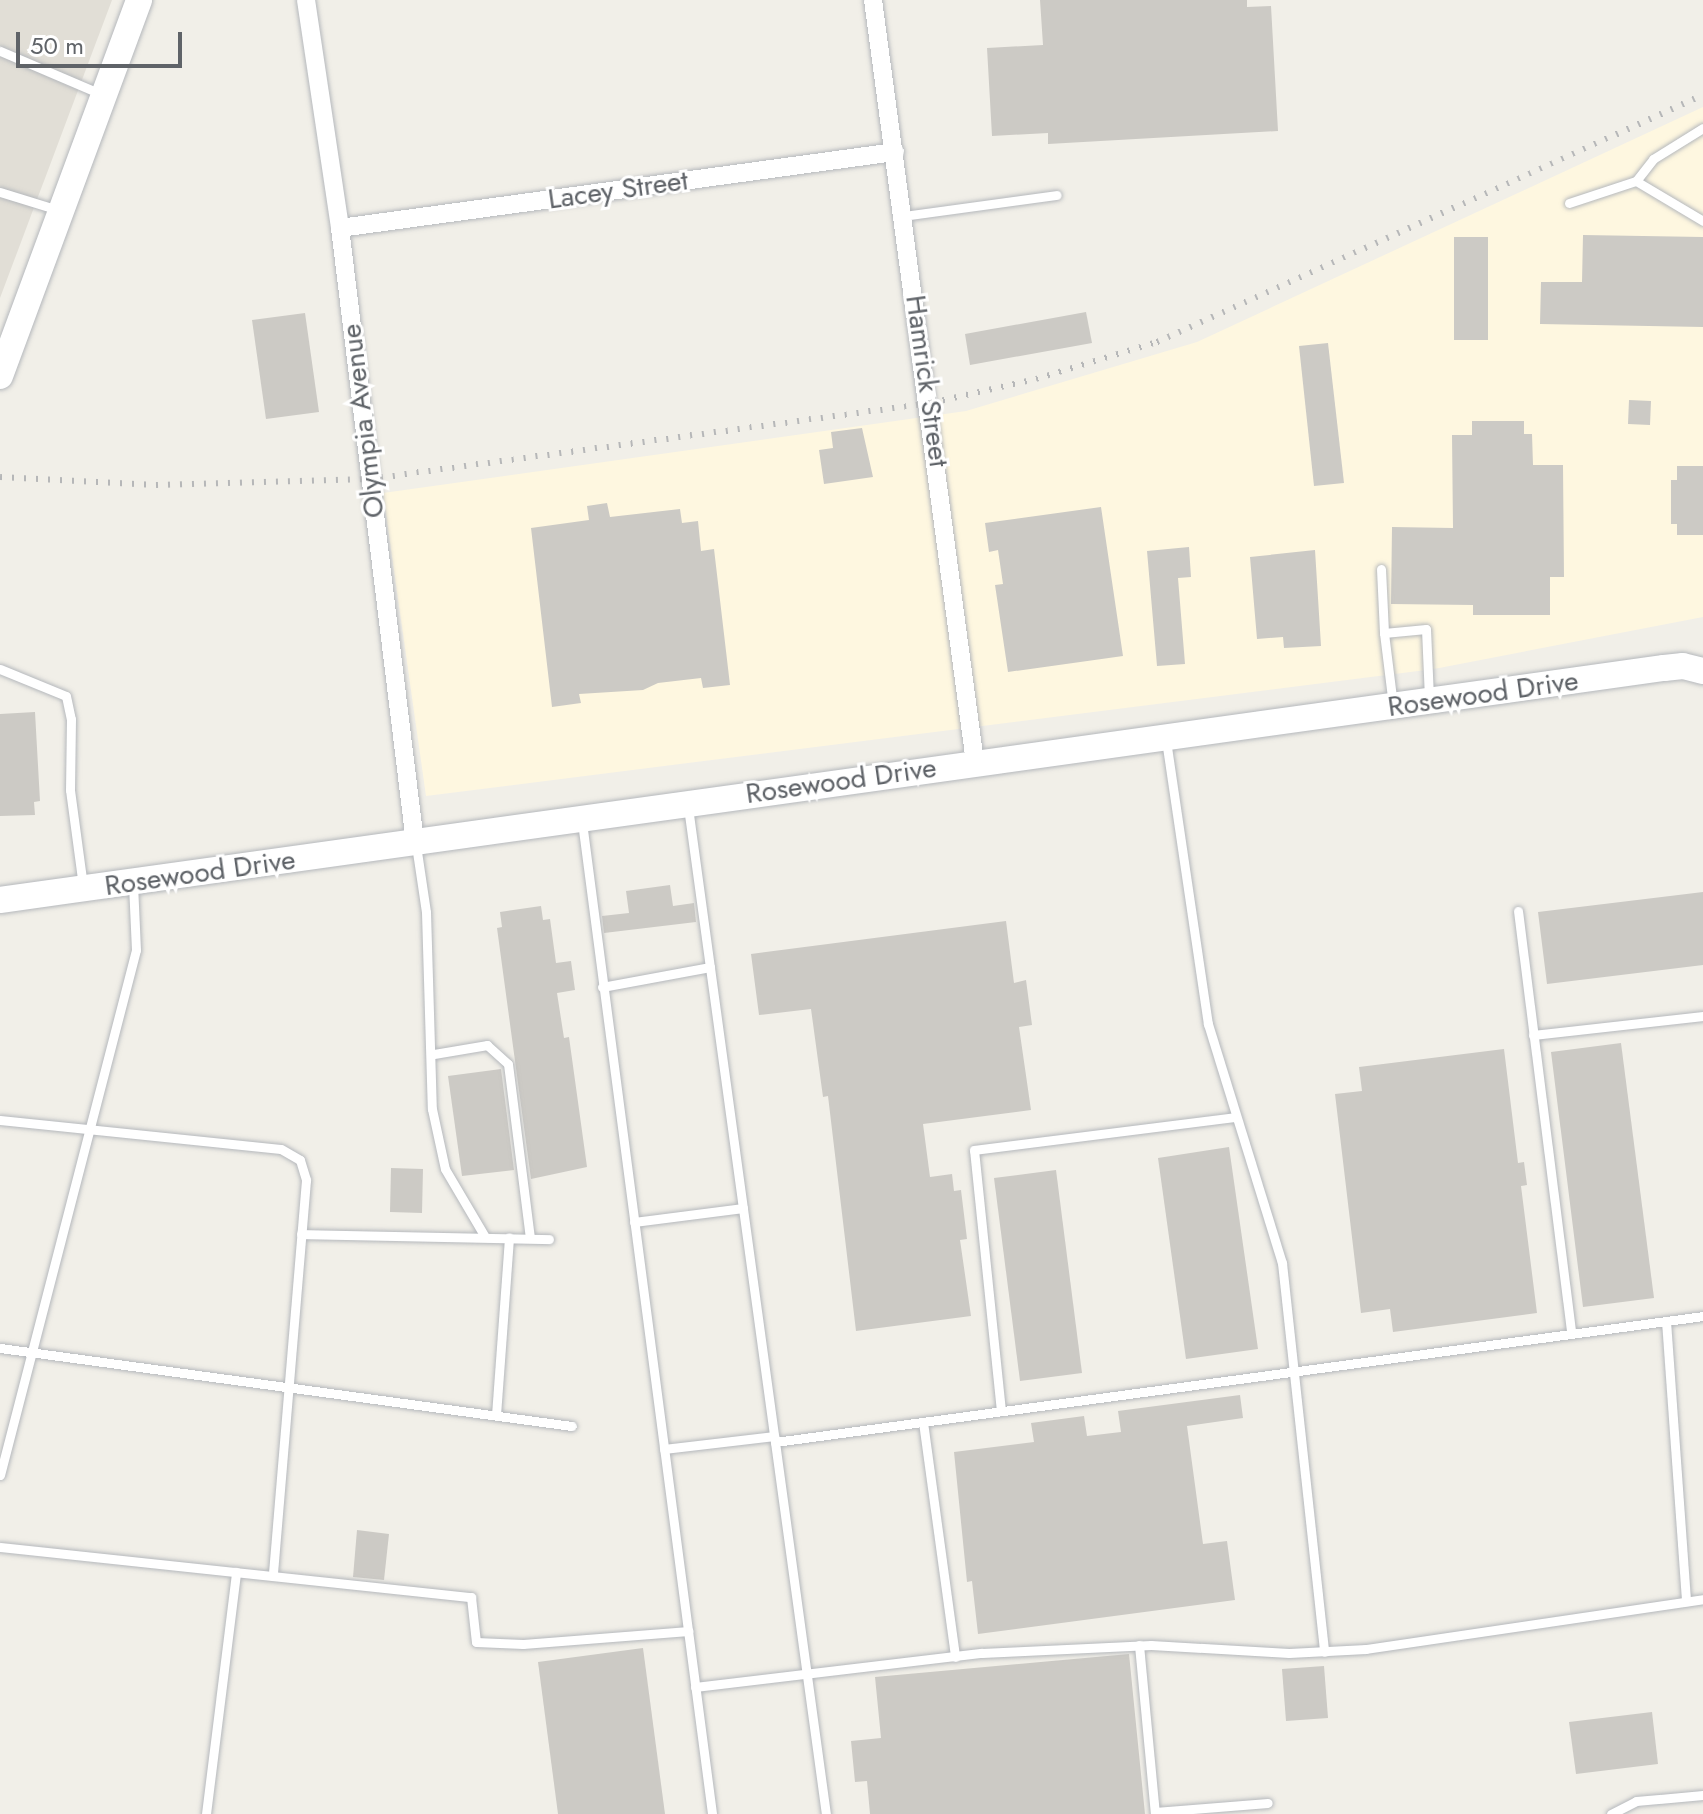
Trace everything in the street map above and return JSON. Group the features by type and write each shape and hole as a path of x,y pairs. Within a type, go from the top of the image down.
{"main road":[{"path":"0,376 139,0"},
{"name":"Rosewood Drive","path":"0,900 581,816 1696,663"}],"street":[{"name":"Olympia Avenue","path":"306,0 340,228 415,842"},
{"name":"Hamrick Street","path":"873,0 975,762"},
{"name":"Lacey Street","path":"340,228 895,152"}],"lane":[{"path":"0,51 104,95"},
{"path":"1569,203 1636,181 1653,159 1703,128"},
{"path":"1636,181 1703,221"},
{"path":"0,192 60,211"},
{"path":"903,216 1057,195"},
{"path":"1381,569 1384,633 1393,707"},
{"path":"1384,633 1426,629 1429,702"},
{"path":"0,669 66,696 71,719 70,790 84,889"},
{"path":"1166,737 1208,1024 1234,1117 1275,1231 1296,1368 1324,1652"},
{"path":"688,803 826,1814"},
{"path":"581,816 712,1814"},
{"path":"415,842 426,912 434,1054 432,1109 445,1169 485,1237"},
{"path":"0,1475 139,937 133,882"},
{"path":"1518,911 1571,1333"},
{"path":"602,987 710,967"},
{"path":"1533,1035 1703,1016"},
{"path":"434,1054 487,1045 508,1064 530,1238"},
{"path":"1001,1411 974,1150 1234,1117"},
{"path":"0,1120 289,1151 305,1172 273,1576"},
{"path":"634,1222 743,1208"},
{"path":"301,1234 549,1239"},
{"path":"496,1415 509,1237"},
{"path":"664,1449 923,1422 1296,1368 1703,1316"},
{"path":"1666,1321 1686,1601"},
{"path":"0,1348 572,1426"},
{"path":"923,1422 955,1657"},
{"path":"0,1547 471,1597 476,1642 523,1644 688,1631"},
{"path":"206,1814 236,1572"},
{"path":"695,1687 955,1657 1139,1645 1324,1652 1703,1599"},
{"path":"1139,1645 1155,1813 1268,1803"},
{"path":"1611,1814 1636,1801 1703,1795"}],"shaded area":[{"path":"0,0 112,0 0,298"},
{"path":"1703,107 1703,617 1434,669 426,796 383,493 966,411 1197,342"}],"building":[{"path":"1040,0 1247,0 1247,7 1271,6 1278,131 1048,144 1048,133 992,136 987,48 1043,45"},
{"path":"1583,235 1703,237 1703,327 1540,324 1541,282 1582,282"},
{"path":"1454,237 1488,237 1488,340 1454,340"},
{"path":"1086,312 1092,343 970,365 965,334"},
{"path":"305,313 319,412 266,419 252,320"},
{"path":"1328,343 1344,483 1314,486 1299,346"},
{"path":"1629,400 1651,401 1650,425 1628,424"},
{"path":"1472,421 1524,421 1524,434 1532,434 1533,465 1563,465 1564,577 1550,577 1550,615 1473,615 1473,605 1391,604 1392,527 1453,528 1452,435 1472,435"},
{"path":"862,428 873,477 824,484 819,450 833,448 831,432"},
{"path":"1677,466 1703,466 1703,535 1677,535 1677,524 1671,524 1671,480 1677,480"},
{"path":"607,503 610,517 680,509 682,523 698,521 701,551 714,549 730,685 703,688 701,678 658,683 643,690 579,694 581,703 552,707 531,528 589,520 587,506"},
{"path":"1101,507 1123,656 1008,672 995,585 1003,584 998,550 989,552 985,523"},
{"path":"1189,547 1191,577 1178,578 1185,664 1157,666 1147,551"},
{"path":"1315,550 1321,646 1284,648 1283,637 1257,639 1250,557"},
{"path":"35,712 40,801 34,802 35,815 0,816 0,714"},
{"path":"670,885 673,906 694,903 696,922 604,933 602,916 629,913 626,891"},
{"path":"1703,892 1703,965 1547,984 1538,912"},
{"path":"541,906 543,920 550,919 556,963 571,961 575,990 557,993 564,1038 569,1037 587,1167 531,1179 497,928 502,927 500,912"},
{"path":"1006,921 1014,983 1026,980 1032,1025 1019,1027 1031,1110 923,1124 930,1177 952,1174 954,1191 961,1190 967,1239 960,1240 971,1316 856,1331 828,1096 823,1097 811,1009 759,1015 751,954"},
{"path":"1621,1043 1654,1298 1583,1307 1551,1052"},
{"path":"1504,1049 1518,1163 1524,1162 1527,1185 1521,1186 1537,1313 1393,1332 1390,1309 1361,1313 1335,1094 1362,1091 1359,1067"},
{"path":"501,1069 514,1170 462,1176 448,1076"},
{"path":"1229,1147 1258,1349 1186,1359 1158,1158"},
{"path":"391,1168 423,1169 422,1213 390,1212"},
{"path":"1056,1170 1082,1373 1020,1381 994,1178"},
{"path":"1240,1395 1243,1418 1187,1426 1203,1544 1227,1541 1235,1600 978,1634 972,1581 967,1582 954,1452 1034,1442 1031,1423 1084,1416 1087,1436 1121,1432 1118,1411"},
{"path":"357,1530 389,1534 384,1580 353,1577"},
{"path":"643,1648 665,1814 558,1814 538,1662"},
{"path":"1129,1654 1145,1814 870,1814 867,1781 855,1782 851,1741 881,1738 875,1677"},
{"path":"1324,1666 1328,1718 1286,1721 1282,1669"},
{"path":"1652,1712 1658,1764 1576,1774 1569,1722"}],"railway":[{"path":"0,477 156,485 369,479 931,403 1036,379 1157,342 1703,95"}]}
